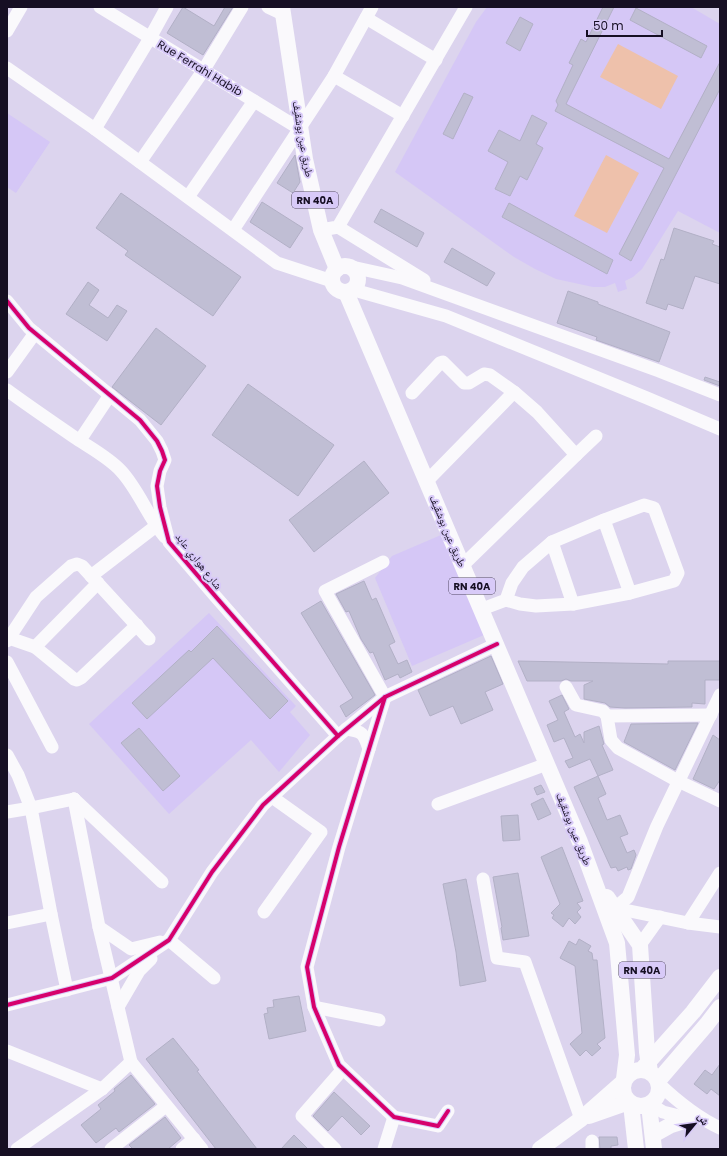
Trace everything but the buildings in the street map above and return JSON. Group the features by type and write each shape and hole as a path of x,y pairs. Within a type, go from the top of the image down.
{"main road":[{"name":"طريق عين بوشقيف","path":"282,11 300,129 321,230 340,272"},
{"name":"RN 40A","path":"340,272 357,272 358,282 350,291 336,289 340,272"},
{"name":"طريق عين بوشقيف","path":"350,291 427,481 497,644 595,881"},
{"name":"RN 40A","path":"595,881 640,945 651,1074"},
{"name":"RN 40A","path":"595,881 617,943 627,1055 624,1081"},
{"path":"651,1074 693,1012 720,977"},
{"path":"540,1149 581,1119 632,1072 651,1074 708,1024 720,1007"},
{"path":"581,1119 630,1103 640,1107 650,1104 658,1096 659,1090 651,1074"},
{"path":"624,1081 622,1091 630,1103 636,1149"},
{"path":"650,1104 654,1142"},
{"path":"654,1142 670,1125 690,1118"}],"street":[{"path":"7,31 21,7"},
{"name":"Rue Ferrahi Habib","path":"100,7 300,129"},
{"path":"95,129 167,7"},
{"path":"140,162 203,71 242,7"},
{"path":"268,7 282,11"},
{"path":"338,226 466,7"},
{"path":"233,230 334,76 369,12 436,60"},
{"path":"7,68 95,129 277,263 340,272 402,278 659,371 720,395"},
{"path":"334,76 403,116"},
{"path":"188,197 254,101"},
{"path":"321,230 338,226 447,294"},
{"path":"350,291 446,316 720,429"},
{"name":"شارع هواري عابد","path":"7,301 29,328 140,420 157,441 165,460 160,471 157,486 160,506 169,542 216,597 342,732"},
{"path":"7,372 35,333"},
{"path":"412,393 440,363 443,362 464,383 469,384 484,374 490,375 514,392 537,412 576,455"},
{"path":"7,390 106,458 122,472 156,526 169,542"},
{"path":"427,481 514,392"},
{"path":"80,440 110,395"},
{"path":"463,565 596,436"},
{"path":"137,495 158,480"},
{"path":"482,609 506,600 536,606 573,604 630,593 674,581 678,573 654,508 644,505 552,542 523,566 512,583 506,600"},
{"path":"604,520 630,593"},
{"path":"35,647 95,580 156,526"},
{"path":"552,542 573,604"},
{"path":"383,562 325,591 385,696 339,847 307,967 314,1007 339,1065 394,1117 438,1126 448,1111"},
{"path":"137,625 81,678 77,680 35,647 8,640 36,597 71,566 77,564 82,566 137,625 149,639"},
{"path":"118,1007 139,971 169,940 212,872 263,805 342,732 385,696 497,644"},
{"path":"7,662 52,747"},
{"path":"566,687 576,705 603,711 607,716 611,740 618,748 678,781 720,801"},
{"path":"615,908 628,897 657,826 720,695"},
{"path":"607,716 711,715"},
{"path":"342,732 359,731 365,736 369,750"},
{"path":"7,755 18,775 31,808 67,990"},
{"path":"438,804 547,764"},
{"path":"264,912 321,832 272,797"},
{"path":"7,812 74,799"},
{"path":"74,799 162,882"},
{"path":"74,799 100,927 131,1062 198,1144 182,1149"},
{"path":"688,923 720,874"},
{"path":"483,879 497,958 525,962 581,1119"},
{"path":"615,908 688,923 720,927"},
{"path":"7,923 51,914"},
{"path":"640,945 660,917"},
{"path":"100,927 131,949 169,940"},
{"path":"7,1006 112,978 169,940"},
{"path":"169,940 214,978"},
{"path":"314,1007 378,1020"},
{"path":"7,1052 102,1089"},
{"path":"7,1144 17,1149 102,1089 131,1062"},
{"path":"335,1149 302,1116 343,1069"},
{"path":"651,1074 682,1104 706,1122"},
{"path":"650,1104 663,1112 706,1122 720,1128"},
{"path":"111,1149 166,1106"},
{"path":"384,1149 394,1117"}],"shaded area":[{"path":"487,7 691,7 720,24 720,233 678,211 642,269 633,277 625,281 627,289 618,292 615,283 605,287 593,287 556,279 535,269 514,257 395,172 476,22"},
{"path":"618,44 678,76 661,109 600,77"},
{"path":"7,113 50,142 16,193 7,187"},
{"path":"606,155 639,173 607,233 574,216"},
{"path":"441,535 484,635 412,666 375,578 392,556"},
{"path":"209,613 296,706 290,712 310,735 279,772 251,740 169,814 89,724"}],"cycle path":[{"path":"7,301 29,328 140,420 157,441 165,460 160,471 157,486 160,507 169,542 338,736"},
{"path":"7,1005 112,978 169,940 212,872 263,805 338,736 385,697 497,644"},
{"path":"385,697 339,847 307,967 314,1007 339,1065 394,1117 438,1126 448,1111"}]}
